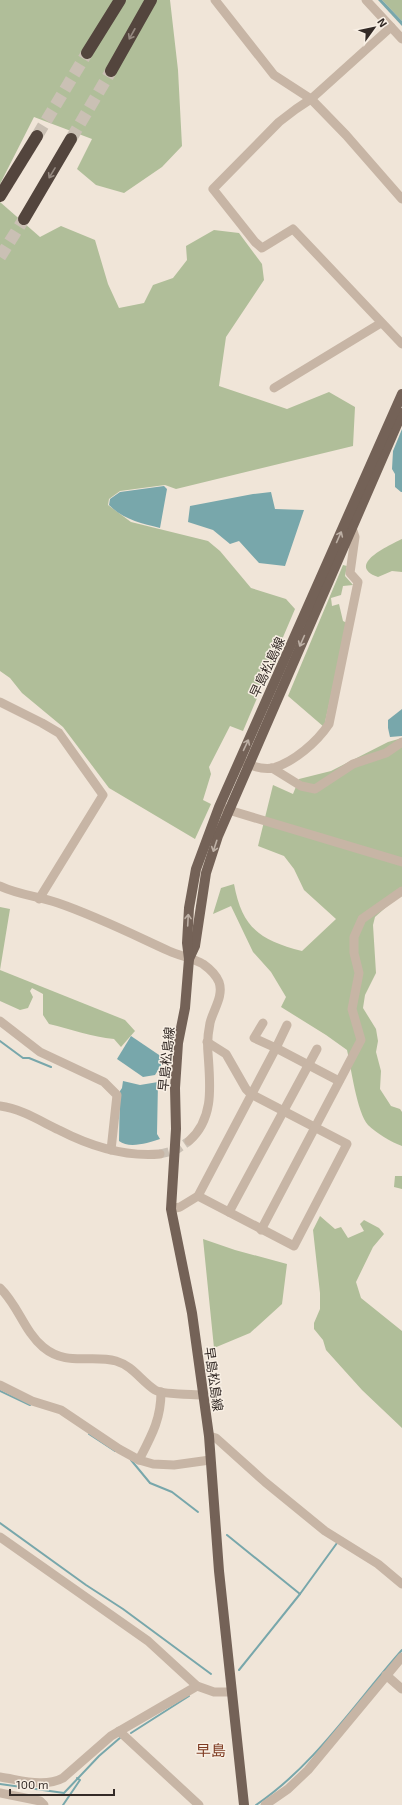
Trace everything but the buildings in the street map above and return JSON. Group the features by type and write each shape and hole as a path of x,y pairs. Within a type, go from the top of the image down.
{"highway":[{"path":"87,53 120,0"},
{"path":"111,71 150,0"},
{"path":"0,196 37,136"},
{"path":"24,219 71,139"}],"main road":[{"name":"早島松島線","path":"244,1805 219,1571 209,1436 192,1313 171,1209 176,1129 174,1088 178,1043 185,1008 189,958 187,943 189,908 196,869 219,807 402,394"},
{"name":"早島松島線","path":"189,958 195,946 206,873 218,836 402,413"}],"street":[{"path":"215,0 274,75 311,99 346,135 402,199"},
{"path":"366,0 402,38"},
{"path":"391,27 311,99 279,122 213,189 255,242 262,248 294,229 402,344"},
{"path":"274,388 381,323"},
{"path":"272,768 298,753 315,740 329,724 358,582 350,573 355,537 352,528"},
{"path":"0,702 59,733 103,795 39,899"},
{"path":"239,761 249,765 272,768 301,786 315,789 353,764 386,753 402,742"},
{"path":"219,807 402,862"},
{"path":"0,886 24,895 56,902 106,921 203,964 214,973 219,983 221,992 210,1022 207,1042 210,1085 209,1108 201,1126 189,1141"},
{"path":"262,1230 338,1080 361,1040 352,1009 360,974 354,952 354,937 362,919 402,891"},
{"path":"0,1021 40,1052 104,1082 117,1094 111,1150"},
{"path":"263,1023 254,1038 338,1080"},
{"path":"171,1209 180,1207 198,1196 287,1025"},
{"path":"198,1196 294,1246 347,1144 251,1094 246,1089 226,1054 207,1042"},
{"path":"229,1212 282,1110 317,1049"},
{"path":"0,1106 36,1117 59,1130 111,1150 130,1154 160,1154"},
{"path":"0,1288 9,1299 33,1337 44,1348 69,1359 102,1358 117,1361 132,1369 156,1390 161,1392 203,1395"},
{"path":"0,1385 32,1401 61,1410 119,1449 139,1460 153,1464 174,1465 210,1460"},
{"path":"139,1460 155,1429 161,1410 161,1392"},
{"path":"209,1436 216,1438 265,1482 325,1531 378,1564 402,1584"},
{"path":"0,1537 148,1641 197,1686 214,1692 232,1692"},
{"path":"265,1805 288,1789 308,1770 402,1657"},
{"path":"386,1675 402,1688"},
{"path":"0,1777 44,1784 55,1782 64,1778 111,1736 197,1686"},
{"path":"119,1731 199,1805"},
{"path":"0,1793 40,1801 44,1805"}],"green space":[{"path":"0,0 170,0 178,70 182,146 162,167 124,193 96,185 77,169 92,139 34,117 0,184"},
{"path":"382,0 402,0 402,21"},
{"path":"0,202 40,237 61,226 95,240 108,284 119,308 144,303 153,285 173,278 187,260 186,246 214,230 239,233 262,264 264,280 226,337 219,386 287,409 329,392 355,407 353,446 176,489 165,485 120,491 109,499 108,505 131,522 208,541 220,551 251,588 286,599 295,609 243,731 230,726 209,767 211,774 203,800 211,804 195,839 109,788 63,727 22,693 10,678 0,671"},
{"path":"402,539 402,572 392,571 378,577 369,572 366,567 368,561 373,556 380,550"},
{"path":"343,565 347,566 345,576 353,585 343,586 341,595 331,598 332,606 339,604 343,621 347,623 324,727 288,696"},
{"path":"402,738 402,893 375,917 373,925 376,973 365,995 363,1008 376,1029 378,1041 376,1052 381,1071 380,1089 391,1106 400,1109 402,1112 402,1146 375,1131 364,1119 355,1089 347,1050 281,1007 286,997 271,972 253,952 231,906 213,914 221,888 234,884 237,899 242,911 248,922 255,930 264,937 275,942 302,951 336,919 304,890 294,869 284,856 258,846 273,785 293,794 299,779 331,771 388,742"},
{"path":"0,907 10,909 0,970"},
{"path":"0,970 125,1020 135,1031 121,1047 114,1039 90,1035 49,1024 43,1015 43,994 32,988 30,991 33,997 28,1008 20,1010 0,1001"},
{"path":"395,1176 402,1176 402,1189 394,1187"},
{"path":"320,1216 335,1229 341,1227 348,1238 364,1231 360,1224 364,1220 379,1228 384,1234 373,1247 356,1282 361,1298 402,1331 402,1428 362,1390 326,1350 323,1340 314,1329 314,1323 320,1309 320,1293 313,1230"},
{"path":"203,1239 235,1250 287,1264 282,1304 250,1333 214,1348"}],"water":[{"path":"378,0 382,0 402,21 402,26"},
{"path":"402,429 401,492 395,487 395,474 392,469 393,451"},
{"path":"164,486 167,489 160,528 127,518 109,505 110,499 120,492"},
{"path":"271,492 275,509 304,510 285,566 259,563 239,541 230,544 213,530 188,522 190,506"},
{"path":"402,709 402,736 390,737 388,720"},
{"path":"131,1036 165,1059 155,1075 143,1077 117,1059"},
{"path":"123,1081 140,1085 158,1082 157,1134 160,1139 144,1144 133,1145 128,1145 119,1141 120,1091"}],"waterway":[{"path":"0,1041 23,1058 29,1058 51,1067"},
{"path":"0,1391 30,1405"},
{"path":"89,1434 115,1451"},
{"path":"131,1460 150,1483 172,1492 198,1512"},
{"path":"0,1523 86,1585 123,1609 211,1674"},
{"path":"227,1535 300,1594"},
{"path":"239,1670 300,1594 337,1543"},
{"path":"256,1805 277,1789 316,1752 402,1650"},
{"path":"131,1733 189,1696"},
{"path":"0,1784 64,1793 99,1756 121,1737"},
{"path":"63,1805 80,1780 77,1778"}],"tunnel":[{"path":"37,136 87,53"},
{"path":"71,139 111,71"},
{"path":"0,257 24,219"},
{"path":"160,1154 176,1150 189,1141"}],"district":[{"name":"早島","path":"211,1751"}]}
